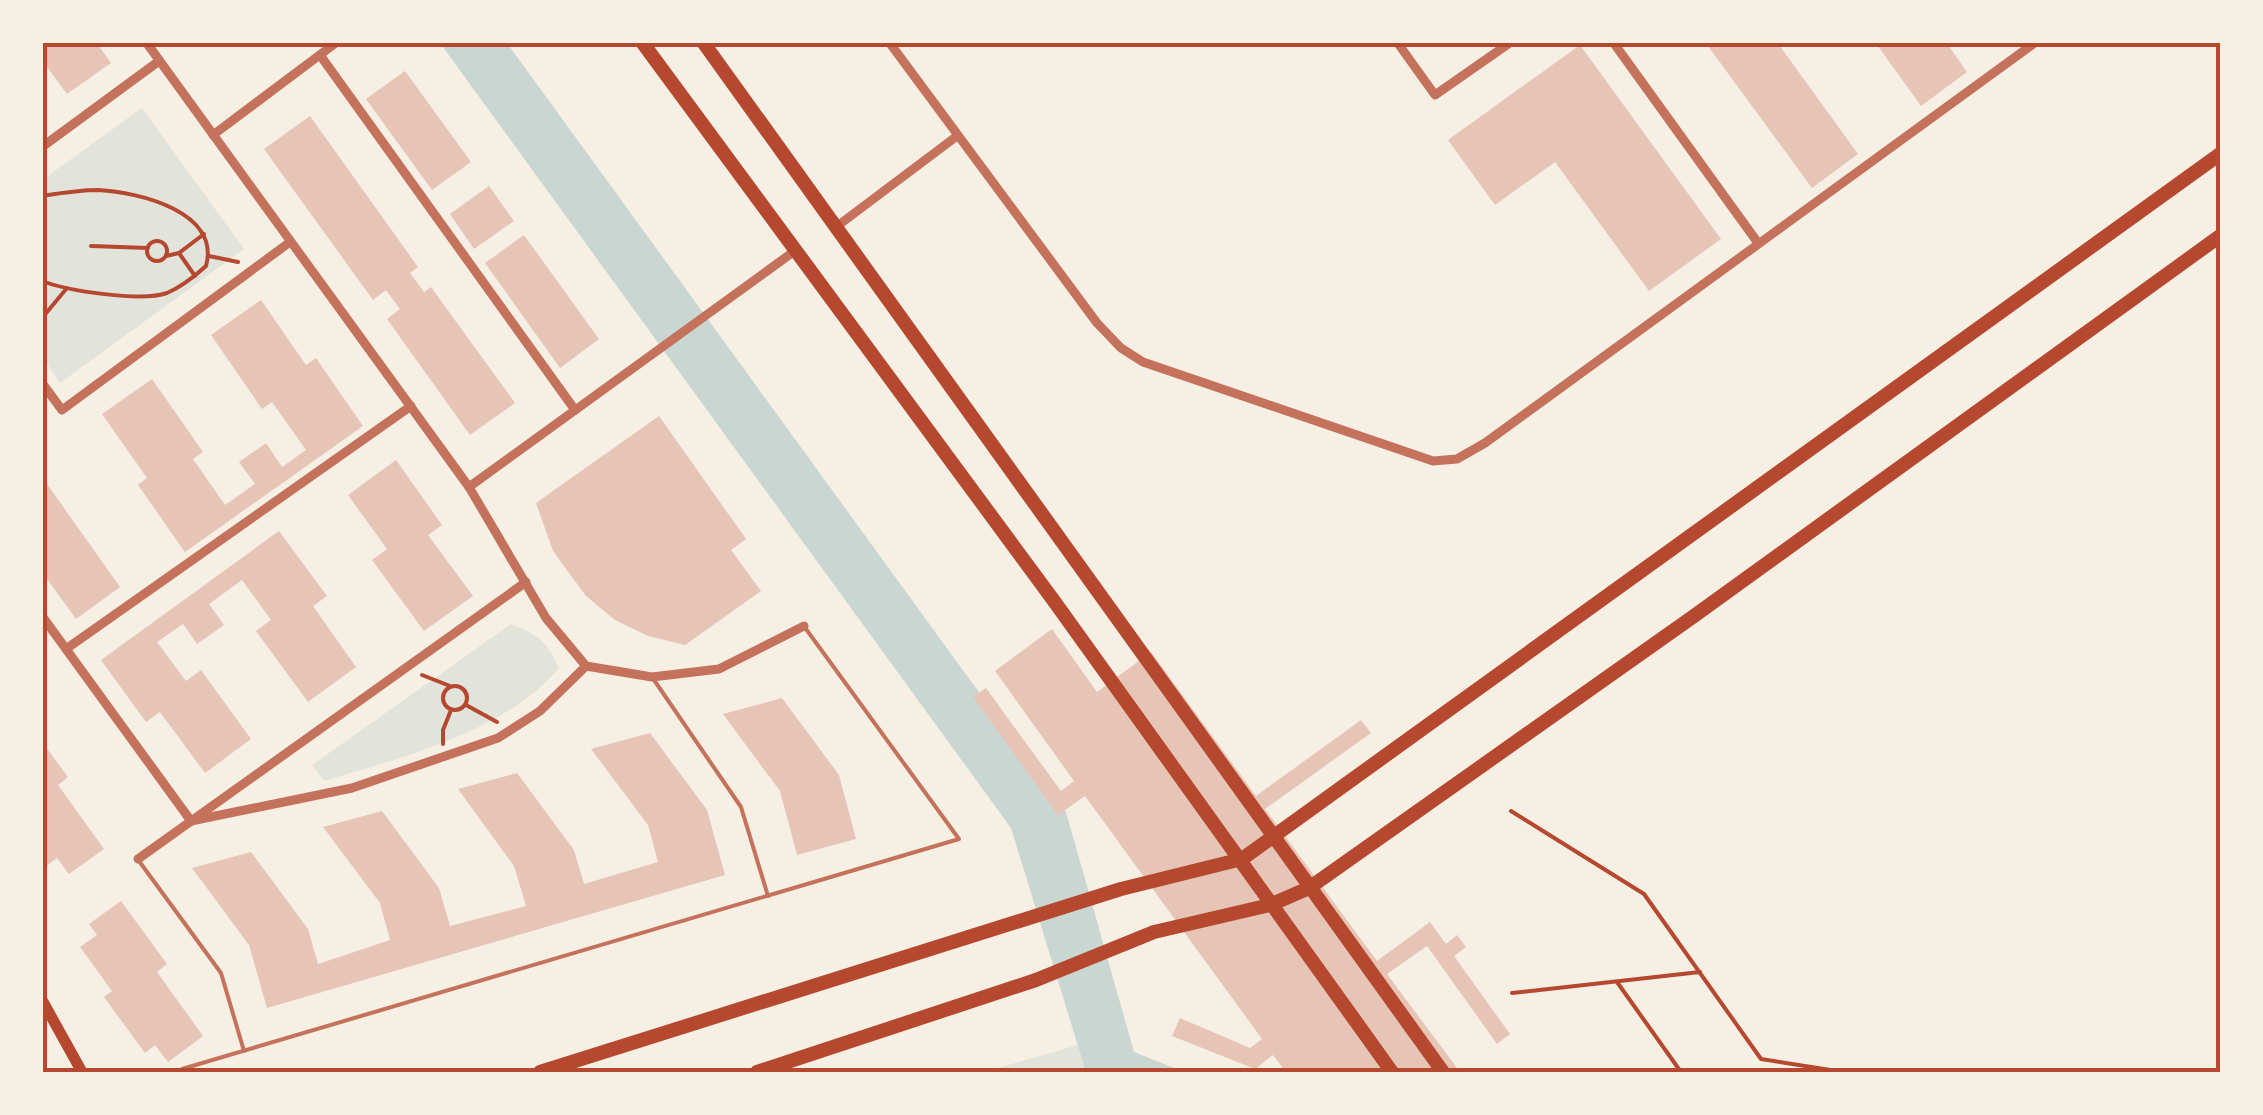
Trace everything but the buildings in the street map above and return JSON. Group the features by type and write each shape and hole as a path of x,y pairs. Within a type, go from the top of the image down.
{"main road":[{"path":"642,42 1242,859 1270,905 1392,1072"},
{"path":"703,42 1443,1072"},
{"path":"540,1072 1121,889 1242,859 2220,154"},
{"path":"757,1072 1036,980 1154,932 1270,905 1308,888 1694,616 2220,236"},
{"path":"42,1000 82,1072"}],"street":[{"path":"146,42 411,406 468,487 546,618 586,666 652,677 719,669 804,626"},
{"path":"213,135 337,42"},
{"path":"890,42 1097,323 1121,348 1143,362 1433,461 1457,459 1486,443 2036,42"},
{"path":"1397,42 1435,95 1511,42"},
{"path":"1613,42 1758,244"},
{"path":"320,55 574,410"},
{"path":"42,147 159,61"},
{"path":"836,227 957,136"},
{"path":"42,383 62,410 290,242"},
{"path":"468,487 796,250"},
{"path":"66,649 411,406"},
{"path":"138,859 526,582"},
{"path":"42,616 191,821"},
{"path":"191,821 352,788 498,738 540,712 586,666"}],"lane":[{"path":"182,1070 959,839 804,626"},
{"path":"652,677 741,808 768,896"},
{"path":"138,859 221,973 244,1051"}],"path":[{"path":"42,196 102,190 167,205 204,234 210,245 206,266 165,294 126,295 42,281"},
{"path":"148,248 152,260 158,262 179,253 204,234"},
{"path":"148,248 152,243 162,242 166,256"},
{"path":"91,246 148,248"},
{"path":"179,253 195,276"},
{"path":"208,256 258,266"},
{"path":"42,318 66,288"},
{"path":"405,668 450,686 458,685 465,690 466,705"},
{"path":"450,686 443,696 451,710"},
{"path":"451,710 466,705 510,730"},
{"path":"443,757 444,730 451,710"},
{"path":"1511,811 1644,894 1761,1059 1843,1072"},
{"path":"1512,994 1700,972"},
{"path":"1617,982 1681,1072"}],"shaded area":[{"path":"440,43 507,43 1066,812 1134,1052 1184,1072 1086,1072 1011,828"},
{"path":"142,108 244,249 60,383 43,358 42,180"},
{"path":"511,624 541,640 559,668 537,690 511,709 450,740 324,781 312,765"},
{"path":"1078,1045 1086,1072 984,1072"}]}
